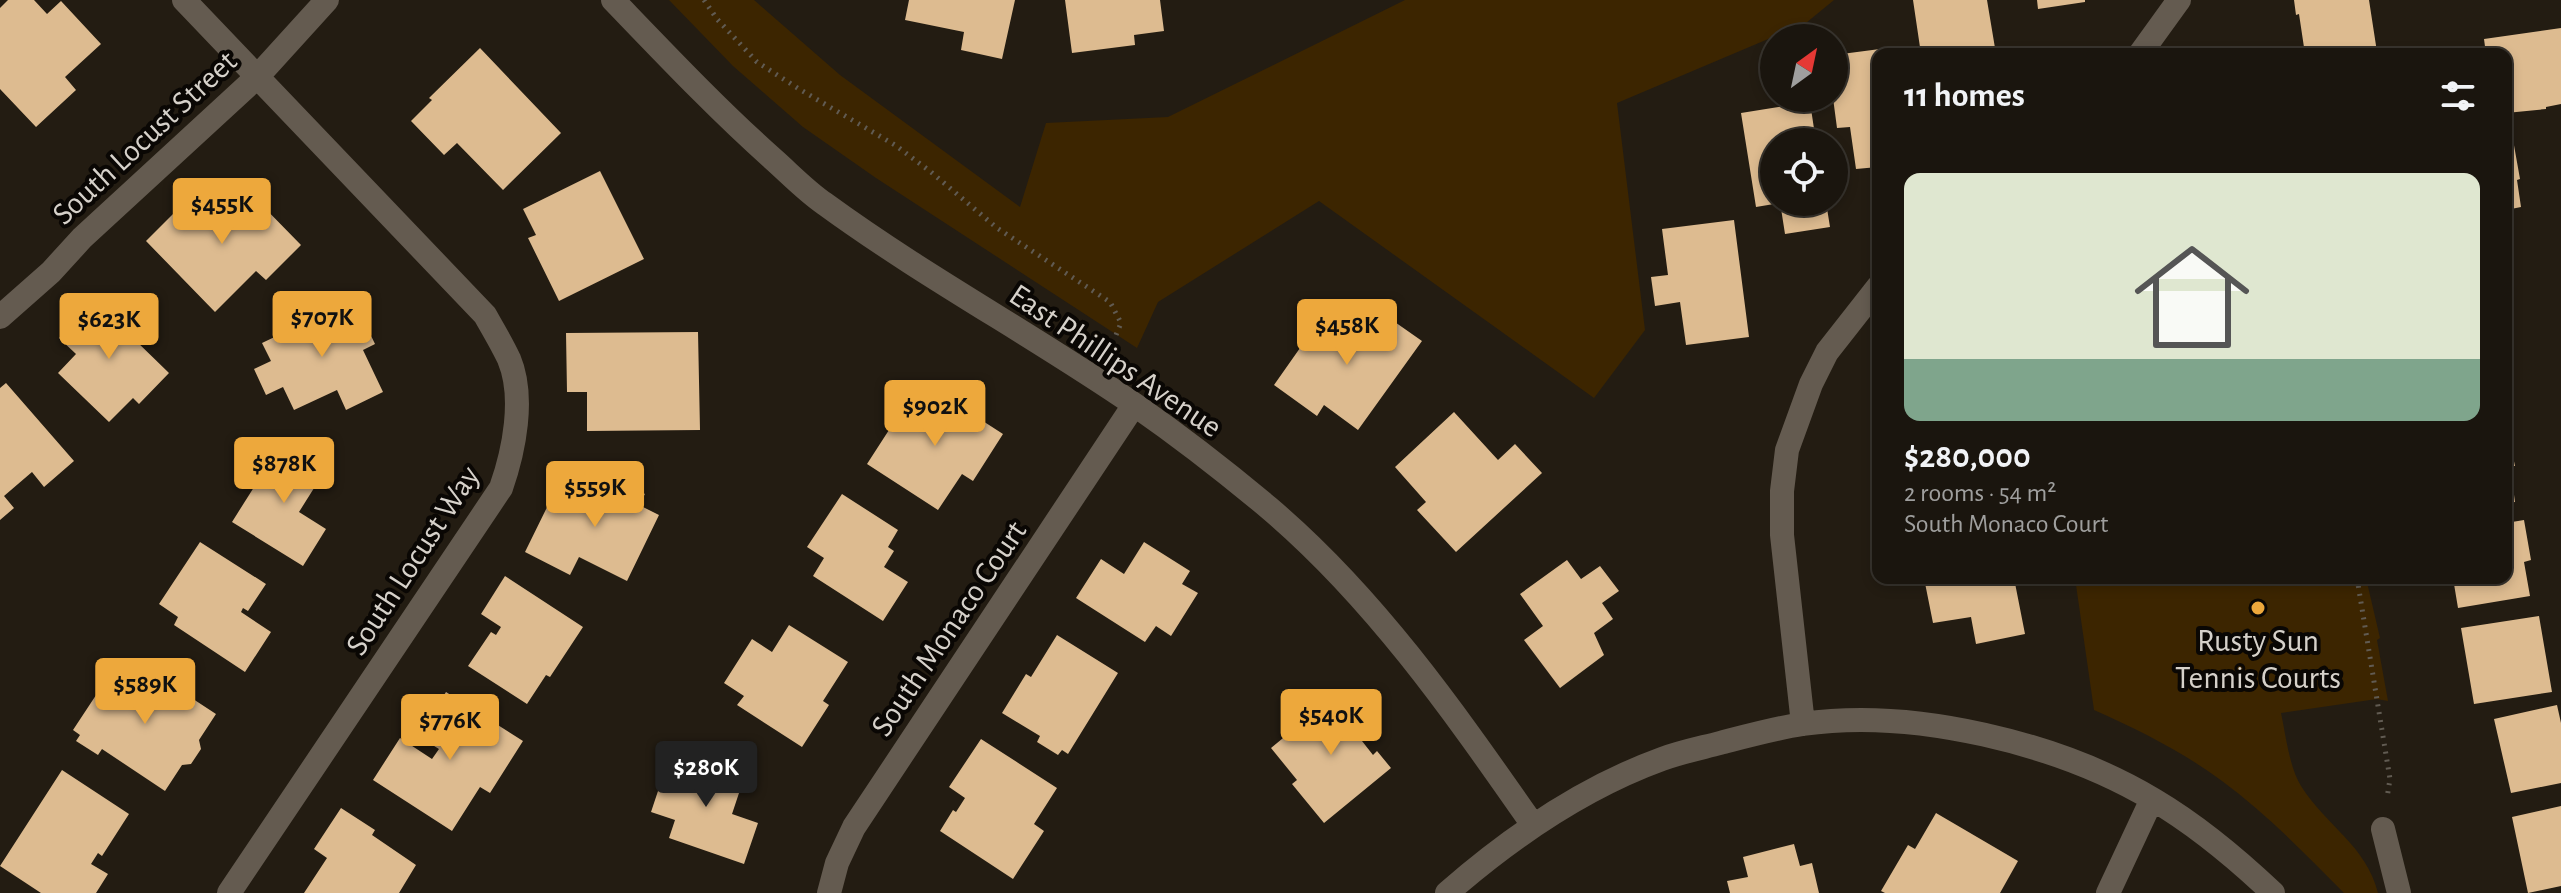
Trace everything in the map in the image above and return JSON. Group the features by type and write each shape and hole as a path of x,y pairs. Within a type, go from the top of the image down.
{"street":[{"name":"South Locust Way","path":"184,0 485,315 509,360 515,382 516,425 501,488 229,893"},
{"name":"South Locust Street","path":"0,317 258,76 327,0"},
{"name":"East Phillips Avenue","path":"613,0 729,120 822,202 930,277 1134,405 1204,455 1271,510 1328,564 1388,629 1452,708 1533,825"},
{"path":"2144,48 2179,0"},
{"path":"1803,724 1782,535 1782,491 1787,450 1811,384 1827,352 1872,295"},
{"name":"South Monaco Court","path":"829,893 837,863 854,827 1134,405"},
{"path":"1447,893 1533,825 1594,790 1662,758 1803,724 1861,721 1916,724 1990,736 2051,754 2105,775 2152,799 2199,829 2242,863 2273,893"},
{"path":"2108,893 2152,799"},
{"path":"2383,829 2399,893"}],"path":[{"path":"704,0 717,19 757,62 895,145 997,228 1110,302 1121,323 1116,335"},
{"path":"2358,584 2390,779 2383,829"}],"shaded area":[{"path":"669,0 754,0 840,75 1020,207 1046,123 1168,117 1405,0 1834,0 1804,24 1760,24 1760,42 1617,103 1645,330 1594,398 1319,201 1158,302 1137,348 876,178 803,127 733,66"},
{"name":"Rusty Sun Tennis Courts","path":"2076,584 2367,584 2380,638 2377,640 2388,701 2377,699 2281,713 2291,760 2301,786 2355,849 2372,876 2378,893 2344,893 2270,821 2222,781 2160,742 2094,710"}],"building":[{"path":"8,0 34,0 47,14 61,1 101,44 65,77 76,90 36,127 0,89 0,8"},
{"path":"909,0 1015,0 1002,59 961,50 964,32 905,20"},
{"path":"1065,0 1160,0 1164,31 1134,35 1135,45 1072,53"},
{"path":"1913,0 1987,0 1995,48 1920,48"},
{"path":"2037,0 2085,0 2085,2 2038,9"},
{"path":"2294,0 2369,0 2376,48 2304,48 2299,14 2296,15"},
{"path":"2561,28 2561,104 2512,112 2512,48 2485,48 2484,39"},
{"path":"480,48 561,133 503,190 457,143 444,155 411,121 432,100 429,98"},
{"path":"1872,50 1872,168 1856,169 1850,127 1837,128 1835,112 1848,112 1848,53"},
{"path":"1760,110 1812,112 1814,128 1760,128 1760,206 1756,207 1741,113"},
{"path":"2512,134 2520,179 2517,180 2521,207 2512,209"},
{"path":"600,171 644,259 559,301 528,238 536,235 523,209"},
{"path":"199,188 231,220 254,197 301,245 266,280 256,271 215,312 146,241"},
{"path":"1782,216 1828,216 1830,227 1785,234"},
{"path":"1734,220 1749,337 1686,345 1680,302 1655,306 1651,277 1668,275 1662,229"},
{"path":"99,296 137,334 133,338 169,373 139,404 133,398 109,422 58,373 76,354 59,338"},
{"path":"352,296 375,344 363,350 383,392 346,410 337,390 294,410 283,387 266,395 254,369 271,361 262,343"},
{"path":"1326,311 1364,338 1382,313 1422,341 1358,430 1324,405 1317,416 1274,385"},
{"path":"698,332 700,430 587,431 587,392 567,392 566,333"},
{"path":"6,383 74,461 44,487 32,472 4,496 14,508 0,520 0,388"},
{"path":"927,385 1003,434 973,481 962,474 938,510 867,464 898,416 904,420"},
{"path":"1454,412 1498,460 1515,444 1542,473 1456,552 1417,510 1426,502 1395,467"},
{"path":"283,441 326,469 299,512 326,529 303,566 232,522"},
{"path":"595,469 645,494 639,505 659,515 627,581 579,557 570,575 525,552 554,493 583,508 587,500 581,497"},
{"path":"842,494 898,530 888,547 894,551 884,567 908,582 883,621 813,576 824,558 807,547"},
{"path":"2524,520 2531,560 2524,562 2530,596 2458,608 2454,584 2512,584 2512,522"},
{"path":"200,542 266,584 248,611 243,608 241,612 271,632 245,672 174,625 178,617 159,604"},
{"path":"1144,542 1190,571 1182,584 1198,593 1171,636 1156,626 1145,642 1076,598 1101,559 1124,574"},
{"path":"1567,560 1581,579 1600,566 1619,591 1602,603 1613,619 1594,633 1604,655 1560,688 1524,640 1543,626 1520,594"},
{"path":"505,576 583,627 550,677 546,675 527,704 468,666 491,632 496,635 501,627 481,614"},
{"path":"1925,584 2015,584 2025,634 1976,644 1971,617 1933,623"},
{"path":"2539,616 2552,692 2474,704 2461,628"},
{"path":"789,625 848,662 823,701 829,705 802,747 737,705 744,696 724,683 752,639 772,652"},
{"path":"1057,635 1118,673 1068,754 1062,750 1058,755 1037,742 1040,736 1002,713 1026,674 1031,677"},
{"path":"126,666 156,686 161,678 216,714 199,740 201,749 191,764 182,765 165,791 102,749 98,755 76,741 80,735 73,730 104,683 112,688"},
{"path":"1340,691 1373,731 1362,741 1373,755 1377,751 1391,768 1324,823 1292,784 1297,780 1271,748"},
{"path":"446,692 523,741 490,793 480,787 452,831 373,780 400,738 432,759 439,749 418,736"},
{"path":"2557,705 2561,723 2561,783 2511,793 2494,719"},
{"path":"981,739 1057,788 1034,824 1044,831 1013,879 940,831 965,798 949,787"},
{"path":"693,757 745,775 732,814 758,823 744,864 669,838 675,820 651,812 667,764 688,771"},
{"path":"62,770 129,814 102,856 98,853 91,864 108,874 96,893 41,893 0,866"},
{"path":"2561,806 2561,886 2528,893 2512,817"},
{"path":"341,808 375,830 372,835 416,865 399,893 304,893 327,858 314,849"},
{"path":"1936,813 2018,861 2000,893 1881,891 1908,845 1915,849"},
{"path":"1794,844 1800,866 1812,863 1819,893 1730,893 1727,881 1748,877 1743,857"}],"place":[{"name":"Rusty Sun Tennis Courts","path":"2258,608"}]}
